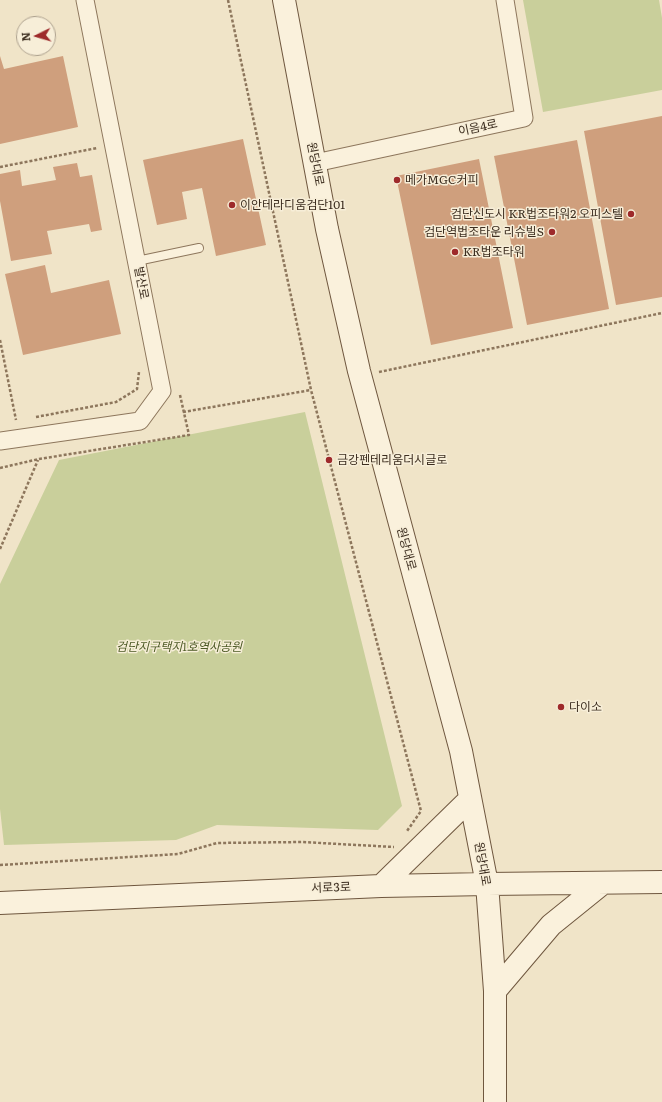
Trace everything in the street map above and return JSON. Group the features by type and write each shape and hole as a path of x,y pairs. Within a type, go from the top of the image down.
{"main road":[{"name":"원당대로","path":"284,0 327,229 360,376 461,751 487,884 495,991 495,1102"},
{"path":"381,886 470,799"},
{"name":"서로3로","path":"0,903 381,886 662,882"},
{"path":"495,991 551,925 603,883"}],"street":[{"name":"발산로","path":"0,441 140,421 162,391 85,0"},
{"name":"이음4로","path":"315,163 524,118 505,0"}],"lane":[{"path":"137,261 199,248"}],"path":[{"path":"228,0 311,390 421,811 403,836"},
{"path":"0,167 97,148 96,140"},
{"path":"360,376 662,313"},
{"path":"0,340 16,420 23,419"},
{"path":"31,418 116,402 136,389 140,370"},
{"path":"183,412 311,390"},
{"path":"0,550 39,459"},
{"path":"0,865 178,854 217,843 302,842 396,847"}],"green space":[{"path":"523,0 659,0 662,18 662,90 543,112"},
{"name":"검단지구택지1호역사공원","path":"305,412 402,806 378,830 217,825 176,840 4,845 0,809 0,584 59,460"}],"building":[{"path":"0,56 4,69 63,56 78,127 0,144"},
{"name":"검단신도시 KR법조타워2 오피스텔","path":"662,116 662,297 616,305 584,131"},
{"name":"이안테라디움검단101","path":"243,139 266,245 216,256 202,188 182,192 187,219 157,225 143,160"},
{"name":"검단역법조타운 리슈빌S","path":"577,140 609,309 527,325 494,156"},
{"name":"KR법조타워","path":"479,159 513,328 431,345 396,176"},
{"path":"77,163 80,177 92,175 102,230 91,232 89,224 47,231 52,254 11,261 0,201 0,174 20,170 22,186 56,180 53,167"},
{"path":"45,265 51,293 109,280 121,334 23,355 5,274"}],"place":[{"name":"메가MGC커피","path":"397,180"},
{"name":"이안테라디움검단101","path":"232,205"},
{"name":"검단신도시 KR법조타워2 오피스텔","path":"631,214"},
{"name":"검단역법조타운 리슈빌S","path":"552,232"},
{"name":"KR법조타워","path":"455,252"},
{"name":"금강펜테리움더시글로","path":"329,460"},
{"name":"다이소","path":"561,707"}]}
